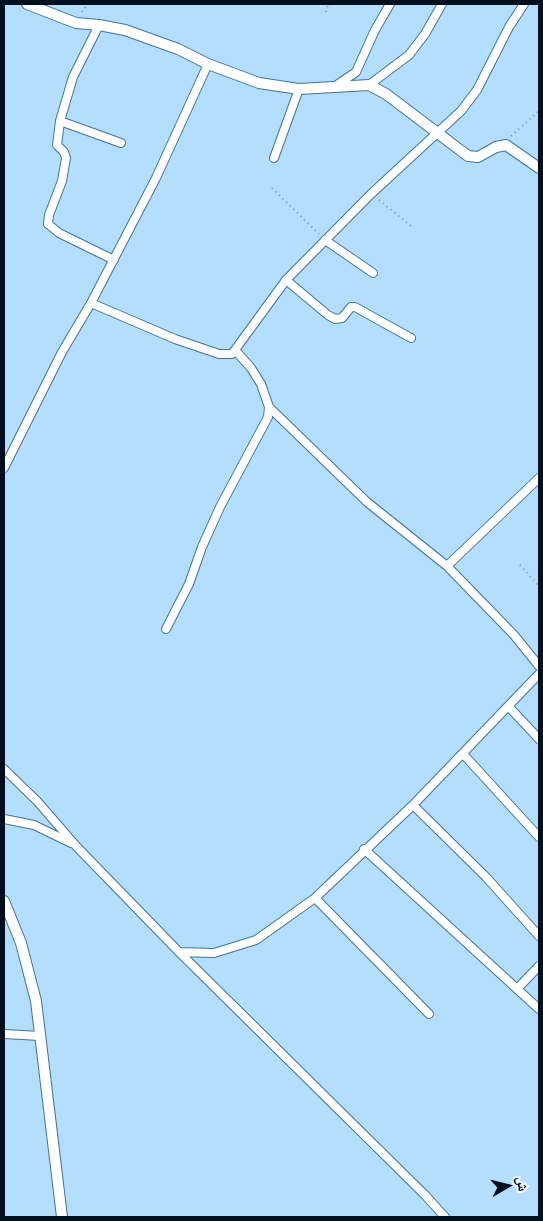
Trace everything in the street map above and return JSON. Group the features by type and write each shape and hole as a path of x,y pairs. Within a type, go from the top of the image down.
{"street":[{"path":"331,89 356,72 375,30 390,4"},
{"path":"369,85 409,56 425,34 442,4"},
{"path":"91,303 175,339 219,354 232,354 286,280 371,194 461,111 477,90 509,27 524,4"},
{"path":"32,5 76,23 99,25 149,38 208,64 259,83 299,90 369,85 386,94 436,133 473,158 483,156 501,145 506,145 539,168"},
{"path":"99,25 73,77 60,121 56,145 64,152 66,158 62,181 49,215 48,224 59,233 114,260"},
{"path":"4,468 62,352 91,303 156,178 208,64"},
{"path":"274,158 299,90"},
{"path":"60,121 121,143"},
{"path":"325,240 373,272"},
{"path":"286,280 335,319 342,318 351,307 355,307 411,338"},
{"path":"166,629 189,584 202,547 220,508 268,417 269,407 261,384 252,368 235,350"},
{"path":"269,407 367,502 447,566 514,635 539,666"},
{"path":"447,566 539,478"},
{"path":"179,952 214,953 256,940 315,898 464,755 539,674"},
{"path":"509,707 539,739"},
{"path":"464,755 539,837"},
{"path":"4,769 37,801 77,847 179,952 413,1182 445,1217"},
{"path":"413,805 486,877 539,936"},
{"path":"4,819 34,825 77,847"},
{"path":"364,849 539,1009"},
{"path":"315,898 429,1014"},
{"path":"4,901 29,972 40,1036 62,1217"},
{"path":"517,989 539,966"},
{"path":"4,1034 40,1036"}],"path":[{"path":"326,12 328,4"},
{"path":"501,145 539,112"},
{"path":"272,188 325,240"},
{"path":"371,194 412,226"},
{"path":"520,565 539,586"}]}
